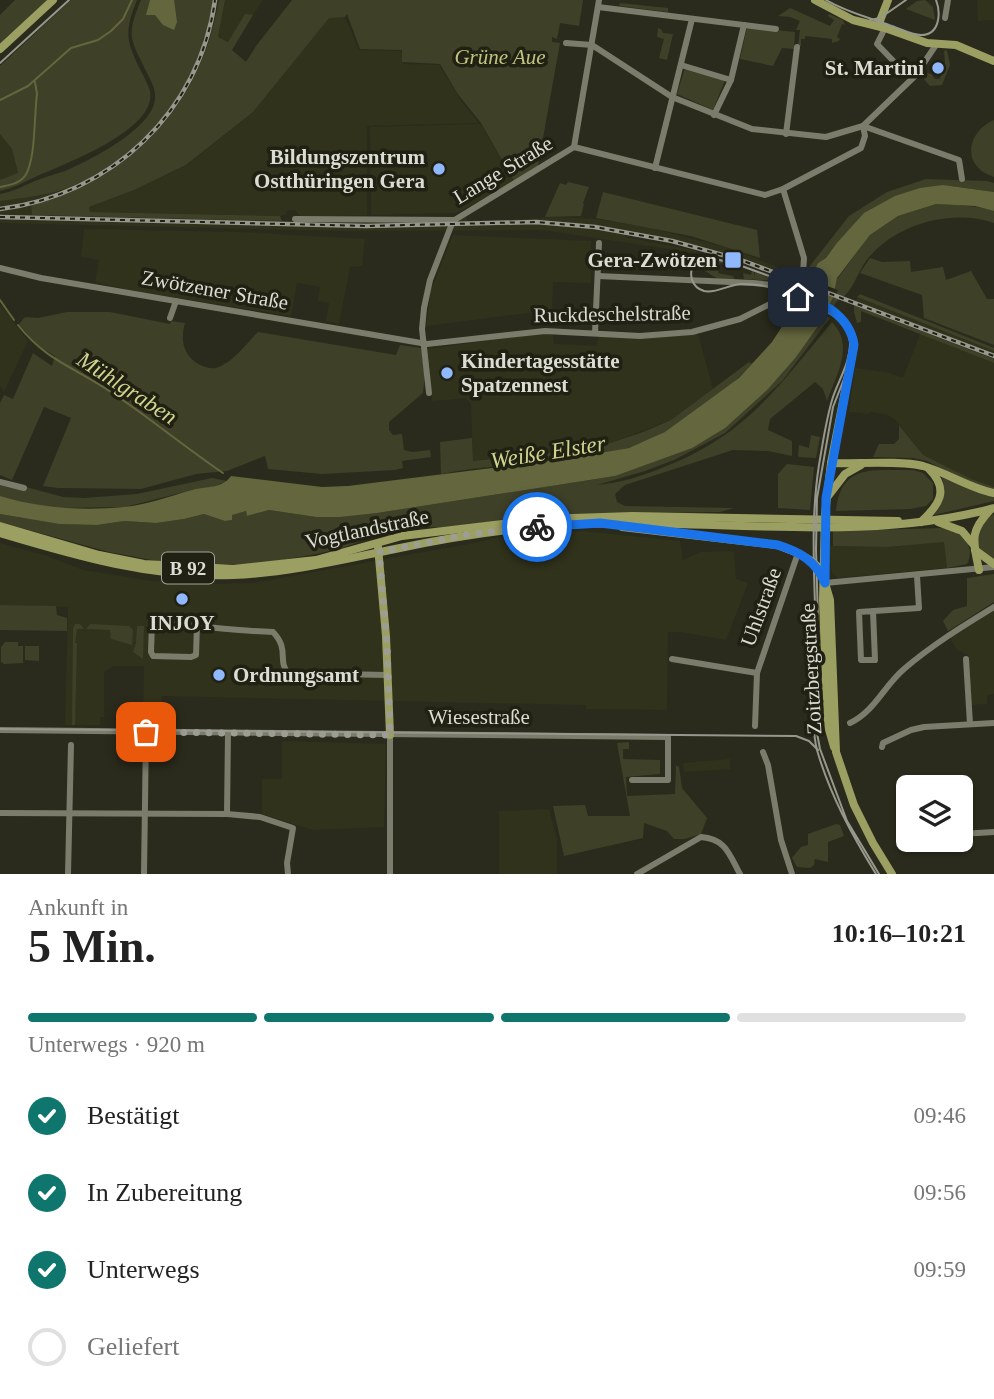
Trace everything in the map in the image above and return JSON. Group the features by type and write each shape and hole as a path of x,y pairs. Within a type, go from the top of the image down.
{"main road":[{"path":"0,49 53,0"},
{"path":"815,0 846,18 936,45 957,46 994,61"},
{"path":"881,27 888,0"},
{"name":"Zoitzbergstraße","path":"797,294 836,314 848,339 846,387 826,498 823,600 828,726 836,752"},
{"path":"831,463 912,464 994,494"},
{"path":"826,498 845,474 862,464"},
{"path":"918,522 936,506 940,496 939,482 929,468"},
{"path":"979,570 974,547 976,528 992,508"},
{"name":"Vogtlandstraße","path":"0,526 99,555 144,564 197,569 264,567 316,560 402,536 487,525 588,517 839,524 933,521 992,508"},
{"path":"933,521 962,531 994,566"},
{"path":"600,523 762,542 799,553 816,565 825,583"},
{"name":"Vogtlandstraße","path":"0,533 98,562 199,575 244,575 293,570 471,534 527,527 600,523 805,523"},
{"path":"377,541 390,735"},
{"name":"Zoitzbergstraße","path":"825,583 830,600 836,752"},
{"path":"836,752 854,805 892,874"}],"street":[{"path":"945,18 947,0"},
{"path":"574,147 599,3 692,19 776,29"},
{"path":"655,167 692,19"},
{"path":"714,115 730,80 744,25"},
{"path":"881,27 877,44 900,68 915,76"},
{"path":"566,43 592,46 672,97 752,129 826,138 863,126 915,76 936,45"},
{"path":"786,134 797,47"},
{"path":"681,65 730,80"},
{"path":"863,126 959,160 962,179"},
{"path":"803,273 804,258 783,189 861,148 865,136 863,126"},
{"name":"Lange Straße","path":"429,393 424,344 424,308 430,280 454,220 574,147 765,195 783,189"},
{"path":"295,219 454,220"},
{"path":"595,333 599,243"},
{"name":"Zwötzener Straße","path":"0,268 424,344"},
{"path":"598,276 753,283 783,286 797,294"},
{"name":"Ruckdeschelstraße","path":"424,344 540,331 648,336 696,331 740,319 797,294"},
{"path":"170,318 176,300"},
{"path":"0,482 24,488"},
{"name":"Uhlstraße","path":"755,726 757,673 799,553"},
{"path":"825,583 979,570 994,566"},
{"path":"873,611 875,660 861,660 859,611 919,608 917,576"},
{"path":"850,723 866,713 902,671 933,646 994,607"},
{"path":"197,625 196,655 153,656 152,623 197,625 230,631 272,632 283,647 283,667 288,673 387,675"},
{"name":"Uhlstraße","path":"672,659 757,673"},
{"path":"966,659 970,724"},
{"path":"882,747 883,743 911,730 994,723"},
{"name":"Wiesestraße","path":"0,730 668,737 668,780 632,780"},
{"path":"144,874 146,732"},
{"path":"227,814 228,733"},
{"path":"390,735 390,874"},
{"path":"68,874 71,745"},
{"path":"763,752 768,765 783,847 792,874"},
{"path":"0,813 227,814 260,817 293,828 287,863 288,874"},
{"path":"973,833 994,832"},
{"path":"637,874 701,837 712,838 723,844 740,874"}],"shaded area":[{"path":"150,0 174,0 177,22 174,30 163,25 155,15 146,15"},
{"path":"213,0 219,0 216,19 201,65 182,99 163,125 139,150 112,171 80,189 31,205 32,215 376,223 456,222 466,217 468,222 557,217 596,219 650,228 732,249 808,279 805,286 734,259 682,244 625,235 697,251 696,253 542,230 343,231 0,223 0,201 45,194 92,177 131,151 153,130 174,103 196,63 211,16"},
{"path":"225,0 263,0 253,15 245,15 228,42 218,37"},
{"path":"977,0 994,0 994,20 978,21"},
{"path":"329,17 345,17 359,50 401,51 403,64 439,65 479,123 367,126 367,215 301,217 295,210 288,210 285,215 280,216 90,212 89,207 134,190 187,165 253,112"},
{"name":"Bildungszentrum Ostthüringen Gera","path":"481,124 514,182 456,213 371,215 370,127"},
{"path":"0,134 12,149 18,174 0,180"},
{"path":"943,185 994,192 994,211 975,206 936,204 898,216 870,235 837,278 833,297 823,319 796,357 768,389 725,428 692,448 615,476 339,517 316,517 269,510 247,516 246,511 232,515 232,520 225,521 204,514 156,523 124,521 97,525 59,524 0,514 0,496 61,508 124,507 218,485 231,476 322,487 348,486 572,458 629,448 665,432 739,378 772,342 796,305 818,263 826,258 864,213 895,196 920,188"},
{"path":"84,229 239,232 365,239 362,266 350,267 339,324 326,321 329,303 318,301 320,287 297,283 291,316 95,282 99,260 81,257"},
{"path":"453,235 591,241 591,283 553,282 552,310 426,326 431,290"},
{"path":"857,297 994,351 994,359 854,305"},
{"path":"0,304 28,341 4,392 0,386"},
{"path":"542,333 553,334 554,344 597,346 598,336 638,339 698,334 713,389 671,420 607,444 473,461 471,404 466,398 432,401 427,349"},
{"path":"920,334 994,363 994,487 971,479 923,455 897,421 888,415 849,412 855,368 886,372 903,378"},
{"path":"582,531 680,541 683,560 701,552 734,551 736,579 748,583 726,640 668,632 667,710 586,709 586,705 162,696 161,726 143,726 144,666 114,666 104,672 104,717 100,717 100,725 65,725 68,607 0,605 0,543 47,556 83,570 153,581 212,584 253,583 511,534"},
{"path":"944,542 947,568 838,578 831,569 830,546 887,547"},
{"path":"994,610 994,694 987,695 987,704 971,705 968,655 957,650 950,638"},
{"path":"282,741 386,744 384,827 313,830 262,814 262,779 282,779"},
{"path":"730,759 730,769 684,772 683,763"},
{"path":"549,809 557,839 557,874 499,874 499,811"}],"green space":[{"path":"15,0 48,0 0,43 0,15"},
{"path":"71,0 137,0 128,36 132,52 150,91 148,105 139,119 106,144 0,191 0,180 18,173 12,149 0,134 0,66"},
{"path":"141,0 213,0 207,31 196,61 165,116 144,139 120,159 93,176 64,189 0,201 0,194 65,171 106,150 135,130 146,118 153,107 155,92 132,38 133,23"},
{"name":"Grüne Aue","path":"219,0 225,0 218,37 228,42 245,14 253,15 232,50 246,62 292,0 583,0 579,26 560,23 557,39 552,37 552,42 560,43 538,166 514,181 481,123 457,93 440,64 402,62 402,50 360,49 347,14 345,17 329,18 253,112 186,165 134,190 89,207 90,212 280,216 282,221 32,215 31,205 68,192 101,176 131,156 156,131 178,104 196,72 210,38"},
{"path":"925,0 933,7 935,20 906,9 917,1"},
{"path":"620,3 668,8 668,12 619,6"},
{"path":"790,8 830,26 834,20 829,14 843,20 845,25 842,24 837,37 839,41 832,43 832,39 805,36 805,39 801,39 801,46 798,46 800,30 796,30 800,21 778,16"},
{"path":"747,27 795,32 794,49 782,48 773,66 740,59"},
{"path":"658,28 663,33 673,34 667,60 659,58 664,39 657,37"},
{"path":"947,50 950,65 942,85 930,86 921,76 924,72 940,79 945,62 944,51"},
{"path":"685,68 725,80 713,110 677,94"},
{"path":"994,120 994,177 976,166 971,149 978,133"},
{"path":"926,179 987,181 994,183 994,192 942,185 836,244 826,258 818,263 803,292 795,288 849,216 887,192"},
{"path":"568,182 589,187 581,216 545,217 560,183 566,185"},
{"path":"603,192 757,230 760,258 691,236 596,218"},
{"path":"936,204 973,206 994,211 994,223 961,218 911,227 896,235 870,256 850,290 833,308 828,306 837,279 870,235 898,216"},
{"path":"870,258 882,262 910,261 911,272 943,267 946,280 971,271 987,299 994,299 994,345 924,318 922,295 860,273"},
{"path":"707,259 730,263 720,263 718,273 733,276 735,280 719,280 702,269 694,270 701,261"},
{"path":"737,265 754,271 754,278 755,272 777,281 744,279 743,273 751,275 752,271"},
{"path":"860,294 994,348 994,351 857,297"},
{"path":"854,305 994,359 994,363 861,311 861,322 857,323"},
{"path":"67,312 110,312 170,324 171,321 185,323 183,341 186,352 200,365 212,368 222,366 234,358 258,332 396,355 400,345 421,348 425,373 423,393 389,422 389,430 393,435 402,434 404,450 430,450 431,457 402,461 403,468 395,470 322,474 268,469 265,456 227,471 196,474 141,489 58,488 43,486 71,418 44,407 12,480 0,475 0,403 4,395 13,399 33,353 52,366 55,356 35,344 19,324 25,317 38,318"},
{"path":"824,315 830,318 782,381 725,433 674,460 597,485 648,473 693,454 717,440 739,424 777,388 832,322 839,331 843,351 839,371 827,401 823,389 815,382 770,419 768,430 792,441 792,456 768,451 733,450 625,485 615,494 617,502 625,506 734,508 720,512 583,514 508,519 446,528 410,526 392,529 343,548 316,554 259,564 209,565 157,561 109,552 0,522 0,514 59,524 97,525 124,521 156,523 204,514 225,521 232,520 231,515 246,511 247,516 269,510 316,517 377,513 615,476 796,357"},
{"path":"749,362 752,364 695,414 661,434 628,448 582,458 441,474 440,442 472,438 473,461 607,444 671,420"},
{"path":"899,425 923,455 971,479 994,487 994,491 964,481 927,461 873,457 879,444 894,444 899,439"},
{"path":"811,435 820,437 816,458 799,457 799,445 809,448"},
{"path":"787,464 814,467 810,510 778,508 778,474"},
{"path":"873,470 913,470 923,473 933,483 933,499 926,506 910,509 836,511 839,495 852,477"},
{"path":"941,475 994,496 994,501 934,515 944,496"},
{"path":"212,478 227,481 212,487 125,507 57,508 0,496 0,480 63,497 84,498 137,494"},
{"path":"994,514 994,560 978,547 977,536 981,523"},
{"path":"943,528 955,532 965,540 970,551 967,564 947,568 944,542 887,547 833,546 833,531"},
{"path":"994,574 994,602 948,631 943,621 953,610 967,606 967,578"},
{"path":"0,605 56,606 57,615 67,618 67,631 0,630"},
{"path":"75,624 80,624 84,629 77,629 75,643 75,725 72,725 73,628"},
{"path":"90,624 129,626 133,630 132,645 111,639 110,630 86,629"},
{"path":"137,626 144,626 143,659 133,652"},
{"path":"5,642 18,642 18,646 23,646 23,663 1,662 1,647"},
{"path":"25,646 39,646 39,661 25,660"},
{"path":"629,742 629,749 623,749 623,759 660,760 660,774 626,777 627,796 675,794 676,765 679,767 682,788 707,818 701,834 674,839 667,831 644,823 643,838 564,856 553,806 585,805 588,816 630,816 617,743"},
{"path":"840,825 844,836 828,842 828,862 815,859 810,868 797,867 792,858 801,847 808,845 808,834"}],"pier":[{"path":"808,279 838,290 836,298 805,286"}],"waterway":[{"path":"0,100 28,86 71,48 98,40 111,31 123,19 132,0"},
{"path":"0,187 20,181 29,169 37,94 35,82"},
{"name":"Mühlgraben","path":"0,300 14,320"},
{"name":"Mühlgraben","path":"18,325 51,356 114,394 223,473"}],"tram line":[{"path":"0,63 69,0"},
{"path":"826,0 857,14 921,35 927,34 935,27 938,17 936,0"},
{"path":"870,20 880,18 906,0"},
{"path":"876,874 850,829 835,799 822,767 814,728 816,489 828,414 849,356 848,334 843,324 834,316 780,289 742,284 713,291 700,289 694,284 691,272 693,264 704,256 780,280 842,317 853,335 853,356 833,407 817,498 817,733 820,749 847,821 879,874"},
{"path":"0,729 796,736 809,741 818,750"}],"railway":[{"path":"0,209 40,201 78,186 113,166 144,141 170,112 191,78 206,41 215,0"},
{"path":"0,217 366,226 536,222 595,227 672,241 741,260 994,356"}],"way so far":[{"path":"146,732 390,735 387,645 379,552 471,534 537,527"}],"place":[{"name":"St. Martini","path":"938,68"},
{"name":"Bildungszentrum Ostthüringen Gera","path":"439,169"},
{"name":"Gera-Zwötzen","path":"733,260"},
{"name":"Kindertagesstätte Spatzennest","path":"447,373"},
{"name":"INJOY","path":"182,599"},
{"name":"Ordnungsamt","path":"219,675"}],"route":[{"path":"537,527 600,523 778,545 813,562 825,583 826,498 854,345 853,335 842,317 791,291 798,297"}],"water label":[{"name":"Weiße Elster","path":"548,452"}]}
